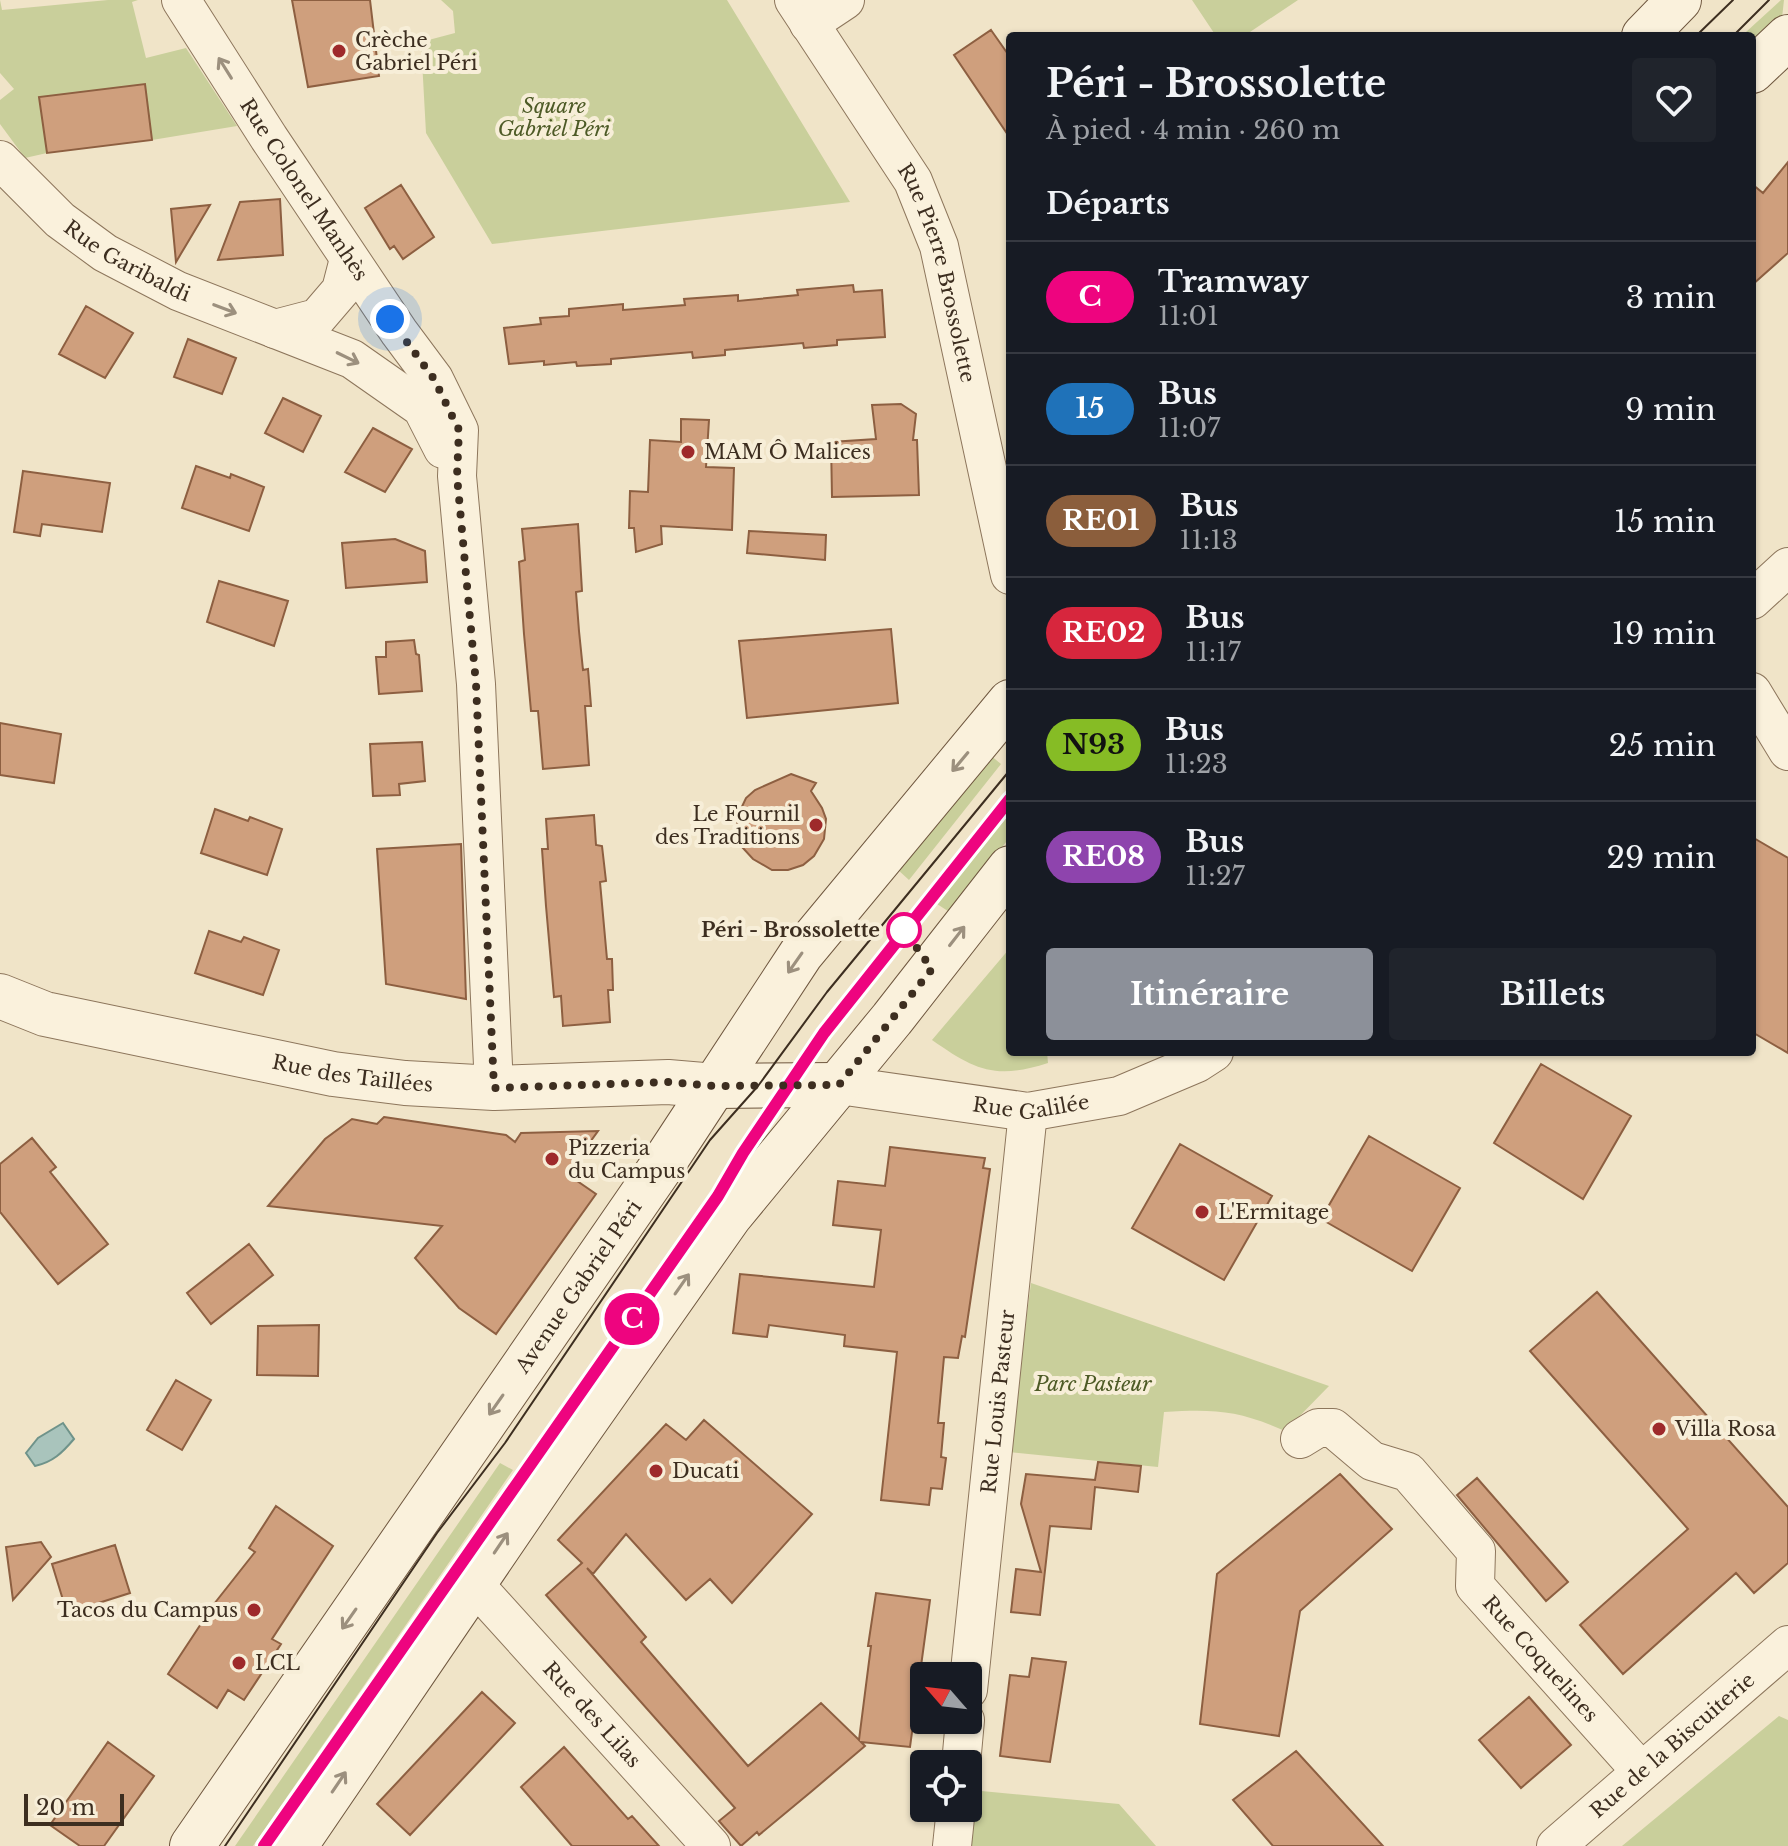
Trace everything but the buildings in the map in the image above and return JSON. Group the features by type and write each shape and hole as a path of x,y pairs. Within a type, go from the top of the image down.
{"main road":[{"path":"1648,32 1679,0"},
{"path":"1756,67 1788,37"},
{"name":"Avenue Gabriel Péri","path":"192,1846 715,1086 801,954 1006,707"},
{"path":"300,1844 474,1584 729,1217 839,1085 1006,873"},
{"name":"Rue des Taillées","path":"0,996 45,1014 333,1074 405,1083 494,1088 668,1082 715,1086 839,1085"}],"street":[{"name":"Rue Colonel Manhès","path":"181,0 349,259 434,379 459,430 457,476 476,684 494,1088"},
{"path":"802,12 845,0"},
{"name":"Rue Pierre Brossolette","path":"802,12 913,181 939,246 1006,556"},
{"name":"Rue Garibaldi","path":"0,160 60,220 105,253 178,291 352,359 422,408 457,476"},
{"path":"275,329 317,318 341,290 349,259"},
{"path":"1756,596 1788,567"},
{"path":"1756,699 1788,751"},
{"name":"Rue Galilée","path":"839,1085 1028,1112 1119,1096 1208,1056"},
{"name":"Rue Louis Pasteur","path":"971,1662 1028,1112"},
{"name":"Rue Coquelines","path":"1309,1434 1333,1428 1372,1461 1408,1472 1476,1551 1475,1586 1640,1770"},
{"name":"Rue des Lilas","path":"474,1584 711,1846"},
{"name":"Rue de la Biscuiterie","path":"1556,1846 1640,1770 1784,1653"},
{"path":"952,1846 955,1822"}],"green space":[{"path":"0,0 2,10 138,0 132,2 146,58 186,48 237,126 152,140 145,84 40,98 47,153 25,158 0,124 0,100 14,89 0,73"},
{"name":"Square Gabriel Péri","path":"441,0 727,0 850,202 492,244 426,133 421,42 455,33 453,11"},
{"path":"1192,0 1298,0 1250,32 1213,32"},
{"path":"1784,0 1782,18 1756,41 1756,32 1746,32"},
{"path":"990,755 1001,764 909,880 897,869"},
{"path":"1006,818 1006,842 951,913 937,904"},
{"path":"1006,953 1006,1056 1047,1056 1048,1063 1014,1071 986,1069 961,1059 932,1040"},
{"name":"Parc Pasteur","path":"1031,1283 1329,1386 1285,1431 1226,1412 1164,1412 1158,1467 1009,1452"},
{"path":"500,1463 513,1470 253,1846 235,1846"},
{"path":"1779,1716 1788,1720 1788,1846 1622,1846"},
{"path":"982,1791 1119,1804 1156,1846 969,1846 970,1822 982,1822"}],"water":[{"path":"63,1423 74,1439 57,1456 35,1466 26,1453 38,1438"}],"tram line":[{"path":"1700,32 1733,0"},
{"path":"1737,32 1769,0"},
{"path":"225,1846 437,1533 505,1443 710,1140 758,1086 827,992 1006,775"},
{"path":"264,1846 718,1196 743,1153 824,1033 1006,804"},
{"name":"C","path":"264,1846 718,1196 731,1171 824,1033 1006,804"}],"place":[{"name":"Crèche Gabriel Péri","path":"339,51"},
{"name":"MAM Ô Malices","path":"688,452"},
{"name":"Le Fournil des Traditions","path":"816,825"},
{"name":"Péri - Brossolette","path":"904,930"},
{"name":"Pizzeria du Campus","path":"552,1159"},
{"name":"L'Ermitage","path":"1202,1212"},
{"name":"Villa Rosa","path":"1659,1429"},
{"name":"Ducati","path":"656,1471"},
{"name":"Tacos du Campus","path":"254,1610"},
{"name":"LCL","path":"239,1663"}],"route":[{"path":"390,319 434,379 459,430 457,476 476,684 494,1088 668,1082 715,1086 839,1085 932,969 904,930"}]}
